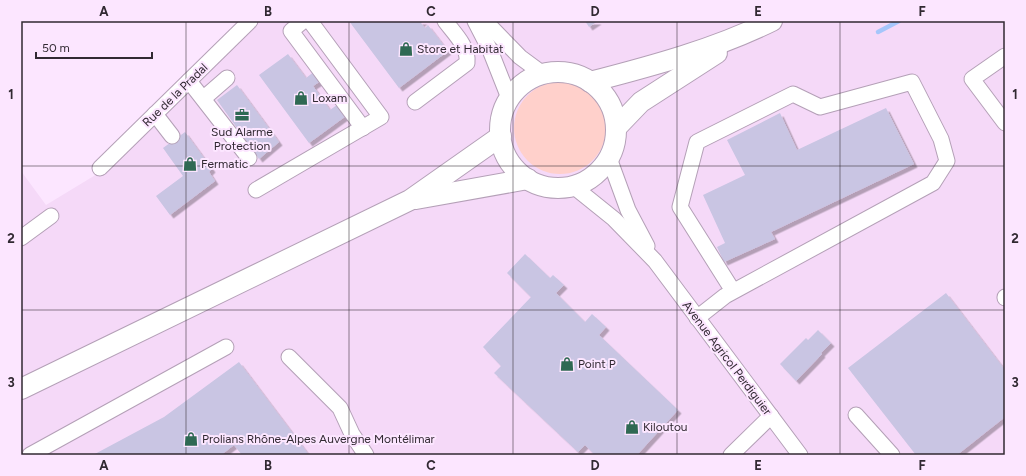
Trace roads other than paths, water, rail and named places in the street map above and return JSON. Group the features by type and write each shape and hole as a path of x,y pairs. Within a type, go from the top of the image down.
{"main road":[{"path":"616,128 641,102 753,31 772,21"},
{"path":"590,82 669,61 753,31"},
{"path":"559,72 576,74 590,82 604,94 610,104 616,128 615,143 609,158 600,170 588,180 573,186 558,187 542,185 528,179 515,168 505,153 501,136 503,110 509,98 518,87 530,79 543,74 559,72"},
{"path":"21,389 410,200 501,136"},
{"path":"410,200 528,179"}],"street":[{"name":"Rue de la Pradal","path":"100,168 250,21"},
{"path":"303,21 291,32 363,128"},
{"path":"256,190 381,117 310,21"},
{"path":"415,102 467,63 468,55 465,48 445,21"},
{"path":"475,21 490,50 509,98"},
{"path":"485,21 520,57 543,74"},
{"path":"1005,56 972,79 1005,123"},
{"path":"204,98 227,78"},
{"path":"189,80 249,158"},
{"path":"697,318 725,296 733,292 933,183 947,161 941,139 912,82 820,107 792,94 697,142 680,207 733,292"},
{"path":"155,114 172,136"},
{"name":"Avenue Agricol Perdiguier","path":"609,158 628,210 655,261"},
{"name":"Avenue Agricol Perdiguier","path":"573,186 614,219 655,261 800,455"},
{"path":"21,238 51,216"},
{"path":"30,455 226,347"},
{"path":"288,357 340,408 352,434 366,455"},
{"path":"856,414 892,455"},
{"path":"731,455 771,416"}],"waterway":[{"path":"878,32 899,21"}],"place":[{"name":"Store et Habitat","path":"406,49"},
{"name":"Loxam","path":"301,98"},
{"name":"Sud Alarme Protection","path":"242,115"},
{"name":"Fermatic","path":"190,164"},
{"name":"Point P","path":"567,364"},
{"name":"Kiloutou","path":"632,427"},
{"name":"Prolians Rhône-Alpes Auvergne Montélimar","path":"191,439"}]}
